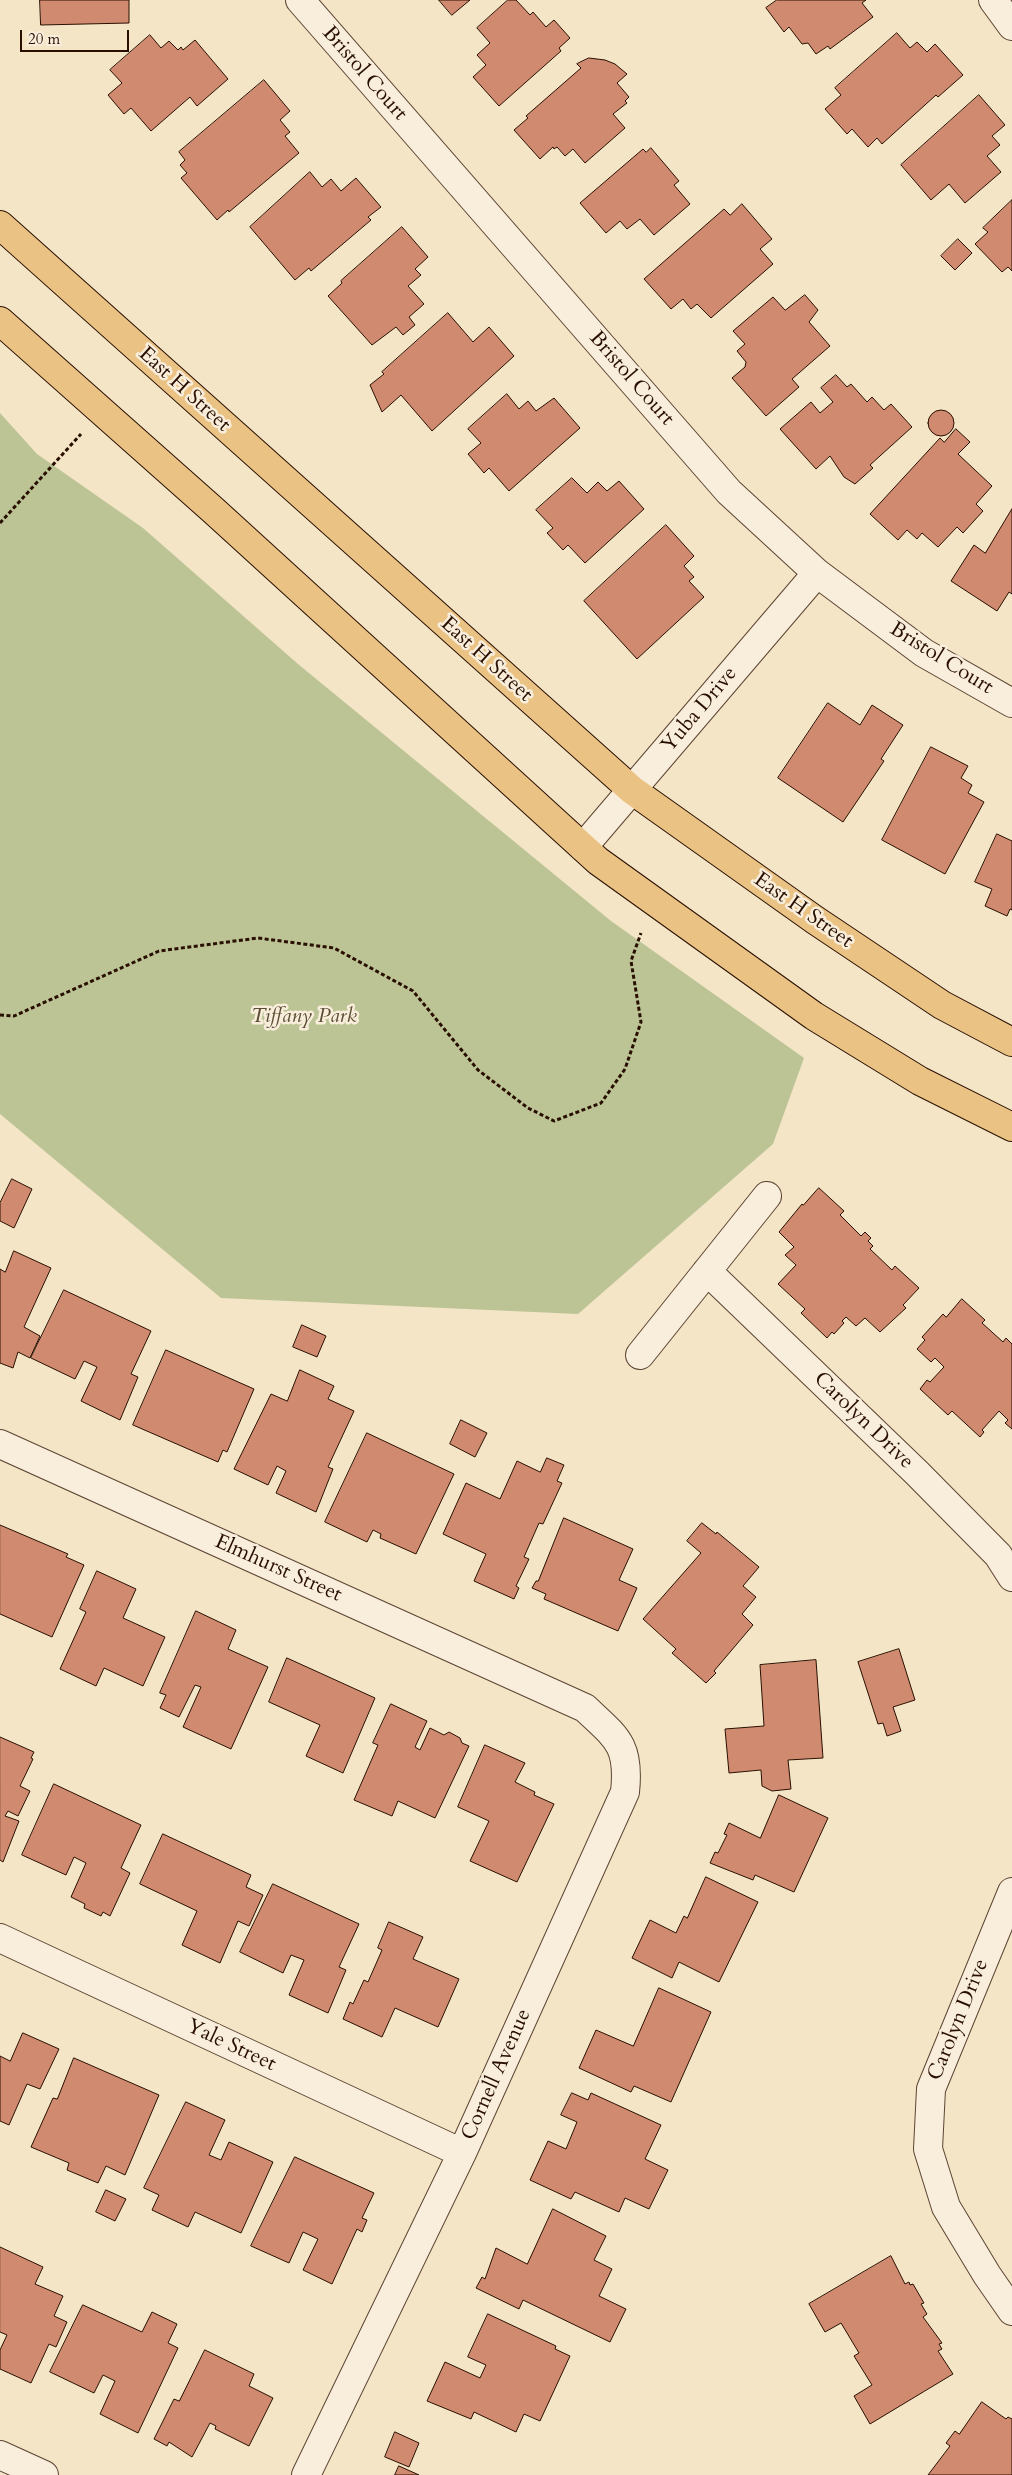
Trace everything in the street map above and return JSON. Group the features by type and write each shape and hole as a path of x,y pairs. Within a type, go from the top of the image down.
{"main road":[{"name":"East H Street","path":"0,225 632,790 815,920 942,1005 1012,1042"},
{"path":"0,321 213,510 598,861 814,1016 920,1081 1012,1127"}],"street":[{"name":"Bristol Court","path":"300,0 729,492 817,573 924,654 1012,703"},
{"path":"993,0 1012,26"},
{"name":"Yuba Drive","path":"583,847 817,573"},
{"path":"640,1355 767,1196"},
{"name":"Carolyn Drive","path":"706,1271 930,1487 998,1555 1012,1577"},
{"name":"Elmhurst Street","path":"0,1444 555,1694"},
{"name":"Cornell Avenue","path":"306,2475 462,2153 625,1792 628,1768 618,1739 585,1708 555,1694"},
{"name":"Carolyn Drive","path":"1012,1892 931,2089 928,2149 946,2207 986,2275 1012,2311"},
{"name":"Yale Street","path":"0,1938 462,2153"},
{"path":"0,2455 44,2475"}],"path":[{"path":"0,523 101,412"},
{"path":"0,1015 14,1016 159,952 258,938 334,948 414,991 478,1070 528,1108 554,1121 601,1103 625,1069 641,1022 631,961 653,900"}],"green space":[{"name":"Tiffany Park","path":"0,413 37,454 143,528 298,664 611,921 804,1058 773,1144 578,1314 221,1298 0,1114"}],"building":[{"path":"40,0 129,0 129,23 41,25"},
{"path":"439,0 470,0 452,15"},
{"path":"508,0 516,0 530,15 533,12 546,27 554,20 570,38 559,48 561,51 499,106 473,77 486,65 477,55 490,43 477,28"},
{"path":"777,0 866,0 862,3 873,17 830,49 828,46 816,54 808,43 802,44 789,27 784,32 766,8"},
{"path":"897,33 910,48 917,42 927,52 935,44 963,75 938,97 936,95 882,144 877,138 868,147 852,129 847,134 825,109 841,95 835,88"},
{"path":"150,35 161,48 169,41 178,50 181,47 183,50 195,40 228,79 197,106 190,97 151,131 131,108 124,114 108,95 122,83 110,70"},
{"path":"589,58 605,60 615,64 627,74 617,83 629,97 625,101 627,103 613,114 625,128 585,163 573,149 565,156 557,147 554,149 553,147 540,159 514,130 528,118 526,116 581,68 577,64"},
{"path":"264,80 290,111 280,120 290,132 285,136 299,153 217,220 181,178 187,173 180,165 185,160 179,152"},
{"path":"979,95 1005,125 992,136 1000,145 987,156 1001,172 965,203 949,184 931,200 901,165"},
{"path":"651,148 679,181 674,185 690,204 654,235 640,219 627,229 620,221 606,233 580,203 643,149 646,152"},
{"path":"310,172 322,187 331,179 341,191 356,178 381,207 368,217 371,220 311,271 309,268 295,280 250,227"},
{"path":"1012,200 1012,271 1008,267 1002,272 975,244 988,232 983,228"},
{"path":"742,204 772,239 760,249 773,264 711,318 697,304 691,309 683,299 671,309 644,279 724,209 730,215"},
{"path":"402,227 428,257 415,269 421,275 408,286 424,304 409,317 415,325 403,335 396,327 372,345 328,296 342,283 341,281"},
{"path":"958,239 972,253 955,270 941,256"},
{"path":"805,295 818,310 809,322 830,346 792,379 799,387 766,416 732,378 745,367 746,362 737,351 745,344 733,331 773,297 785,310"},
{"path":"448,313 473,342 489,327 514,356 432,431 401,395 382,412 370,385"},
{"path":"836,375 847,387 851,384 867,402 872,397 884,410 891,404 912,427 870,465 873,468 855,484 844,477 830,456 816,469 780,429 811,402 820,413 833,402 821,388"},
{"path":"507,394 519,409 528,401 536,411 554,398 580,428 509,491 489,468 484,473 468,454 481,443 468,429"},
{"path":"941,410 950,414 954,423 950,432 941,436 932,432 928,423 932,414"},
{"path":"956,429 970,442 958,454 992,486 976,504 983,511 963,533 957,527 938,547 922,533 917,539 907,530 898,540 870,514 940,438 944,442"},
{"path":"572,478 587,493 598,482 607,491 619,481 644,509 585,563 568,545 563,550 547,533 553,528 536,510"},
{"path":"1012,509 1012,594 1009,592 997,611 951,581 974,545 985,553"},
{"path":"666,525 694,556 684,566 694,577 689,581 704,597 637,659 584,601"},
{"path":"828,703 860,725 872,705 903,725 881,759 884,761 843,822 778,778"},
{"path":"931,747 968,766 961,778 972,785 968,793 984,802 945,874 882,840"},
{"path":"997,834 1012,841 1012,910 1010,909 1007,916 985,906 992,889 975,882"},
{"path":"12,1179 32,1189 14,1228 0,1221 0,1203"},
{"path":"819,1188 844,1211 840,1215 861,1236 865,1232 871,1238 868,1241 873,1246 870,1249 892,1270 895,1266 919,1288 903,1305 906,1308 880,1332 865,1318 856,1326 846,1317 842,1321 844,1323 834,1334 832,1332 827,1338 801,1313 805,1309 778,1284 796,1265 785,1255 794,1247 779,1232 802,1204"},
{"path":"14,1251 51,1268 24,1327 40,1336 30,1358 18,1352 13,1368 0,1363 0,1269 5,1272"},
{"path":"64,1290 151,1331 131,1374 138,1377 120,1420 81,1401 97,1367 84,1361 75,1379 31,1358"},
{"path":"962,1299 985,1320 982,1323 1003,1342 1006,1338 1012,1344 1012,1429 1005,1423 1008,1420 999,1411 982,1430 984,1432 980,1437 952,1411 948,1415 920,1389 927,1380 930,1382 944,1367 935,1358 931,1362 917,1349 925,1340 922,1337 943,1314 946,1317"},
{"path":"302,1325 326,1336 317,1357 293,1347"},
{"path":"166,1350 254,1389 227,1452 223,1450 218,1462 133,1425"},
{"path":"300,1370 334,1386 328,1399 354,1411 328,1467 333,1469 316,1512 276,1493 286,1471 277,1466 268,1485 234,1469 271,1394 287,1401"},
{"path":"461,1420 487,1433 475,1457 450,1444"},
{"path":"367,1433 454,1474 416,1554 380,1538 381,1534 373,1530 367,1542 325,1522"},
{"path":"547,1458 564,1465 557,1481 562,1483 543,1524 539,1523 524,1557 529,1559 516,1586 519,1588 514,1599 474,1581 486,1554 443,1534 466,1483 500,1499 517,1461 540,1472"},
{"path":"564,1518 633,1549 619,1580 637,1588 618,1631 544,1599 546,1594 532,1588 536,1581 538,1581"},
{"path":"702,1523 716,1534 717,1532 759,1567 743,1586 756,1597 742,1614 753,1625 706,1683 672,1653 676,1649 643,1619 701,1553 687,1541"},
{"path":"0,1525 68,1554 66,1557 84,1565 52,1637 0,1614"},
{"path":"97,1571 136,1589 123,1618 165,1637 143,1686 104,1668 96,1686 60,1669 86,1612 80,1609"},
{"path":"196,1611 236,1630 228,1649 268,1667 231,1749 183,1727 201,1687 195,1685 179,1717 160,1708 166,1695 160,1693"},
{"path":"899,1649 915,1700 893,1707 901,1731 887,1736 883,1723 878,1724 858,1662"},
{"path":"287,1658 375,1698 343,1773 306,1756 320,1725 269,1702"},
{"path":"816,1660 823,1758 788,1760 791,1789 772,1791 762,1786 761,1770 729,1773 725,1729 764,1726 760,1665"},
{"path":"391,1704 427,1721 415,1747 420,1750 430,1728 444,1735 449,1732 460,1738 462,1743 469,1746 435,1818 398,1801 392,1816 354,1800 378,1745 373,1743"},
{"path":"0,1737 34,1752 31,1758 33,1759 20,1786 30,1791 18,1816 8,1811 5,1816 19,1821 3,1862 0,1860"},
{"path":"485,1745 525,1763 515,1782 535,1792 534,1795 554,1804 517,1882 470,1861 489,1821 458,1807"},
{"path":"54,1784 141,1825 121,1868 130,1873 110,1916 103,1912 101,1916 84,1908 85,1904 71,1897 86,1863 74,1857 66,1875 22,1855"},
{"path":"779,1795 828,1818 794,1892 755,1875 753,1880 710,1863 715,1852 718,1853 727,1835 724,1834 729,1823 760,1838"},
{"path":"163,1834 251,1875 246,1887 263,1895 249,1926 238,1921 220,1963 182,1945 197,1911 140,1884"},
{"path":"706,1877 758,1902 719,1982 679,1962 672,1978 632,1958 650,1920 676,1933 684,1916 687,1918"},
{"path":"273,1884 359,1924 339,1967 346,1970 328,2013 289,1995 304,1960 291,1955 283,1973 240,1952"},
{"path":"389,1922 423,1937 413,1959 459,1979 438,2027 395,2008 382,2037 343,2019 350,2002 353,2004 364,1980 368,1982 382,1950 378,1948"},
{"path":"659,1988 711,2012 671,2102 634,2086 631,2092 579,2068 596,2030 633,2046"},
{"path":"23,2033 59,2049 40,2089 27,2084 9,2125 0,2121 0,2056 10,2061"},
{"path":"74,2058 159,2095 125,2175 106,2166 98,2183 67,2170 69,2163 31,2147 53,2098 57,2099"},
{"path":"572,2093 588,2100 591,2093 661,2125 645,2159 668,2170 649,2209 625,2198 619,2212 575,2192 571,2199 530,2180 548,2141 566,2149 577,2122 561,2115"},
{"path":"186,2102 225,2120 209,2155 221,2160 229,2142 273,2162 241,2233 195,2212 188,2227 152,2210 159,2195 144,2188"},
{"path":"295,2157 374,2193 362,2218 367,2220 362,2232 357,2229 332,2284 303,2270 318,2239 303,2232 289,2263 251,2246"},
{"path":"106,2190 126,2199 115,2221 96,2212"},
{"path":"553,2209 606,2236 594,2260 612,2269 599,2296 626,2309 610,2342 523,2300 519,2309 476,2288 482,2277 485,2279 496,2248 527,2264"},
{"path":"0,2247 43,2267 35,2284 63,2296 54,2316 67,2322 56,2347 49,2344 31,2383 0,2369 0,2350 7,2335 0,2332"},
{"path":"891,2256 905,2284 909,2282 910,2285 913,2284 924,2303 921,2304 927,2314 923,2317 942,2343 939,2344 942,2349 938,2351 953,2374 870,2424 854,2396 872,2385 854,2356 859,2353 841,2323 825,2332 809,2304"},
{"path":"83,2305 142,2332 152,2312 177,2324 168,2343 178,2348 138,2433 100,2414 115,2381 103,2375 94,2393 50,2372"},
{"path":"488,2314 556,2346 555,2349 570,2356 540,2421 524,2414 516,2432 474,2412 471,2419 427,2401 445,2362 480,2378 486,2365 468,2357"},
{"path":"205,2350 254,2374 249,2386 273,2398 249,2446 215,2429 216,2426 210,2423 192,2457 169,2442 167,2446 154,2439 174,2399 179,2401"},
{"path":"982,2402 1006,2419 1008,2417 1012,2419 1012,2475 928,2475 950,2446 946,2443 955,2431 959,2434"},
{"path":"395,2432 419,2443 409,2467 385,2457"},
{"path":"399,2466 419,2475 395,2475"}]}
